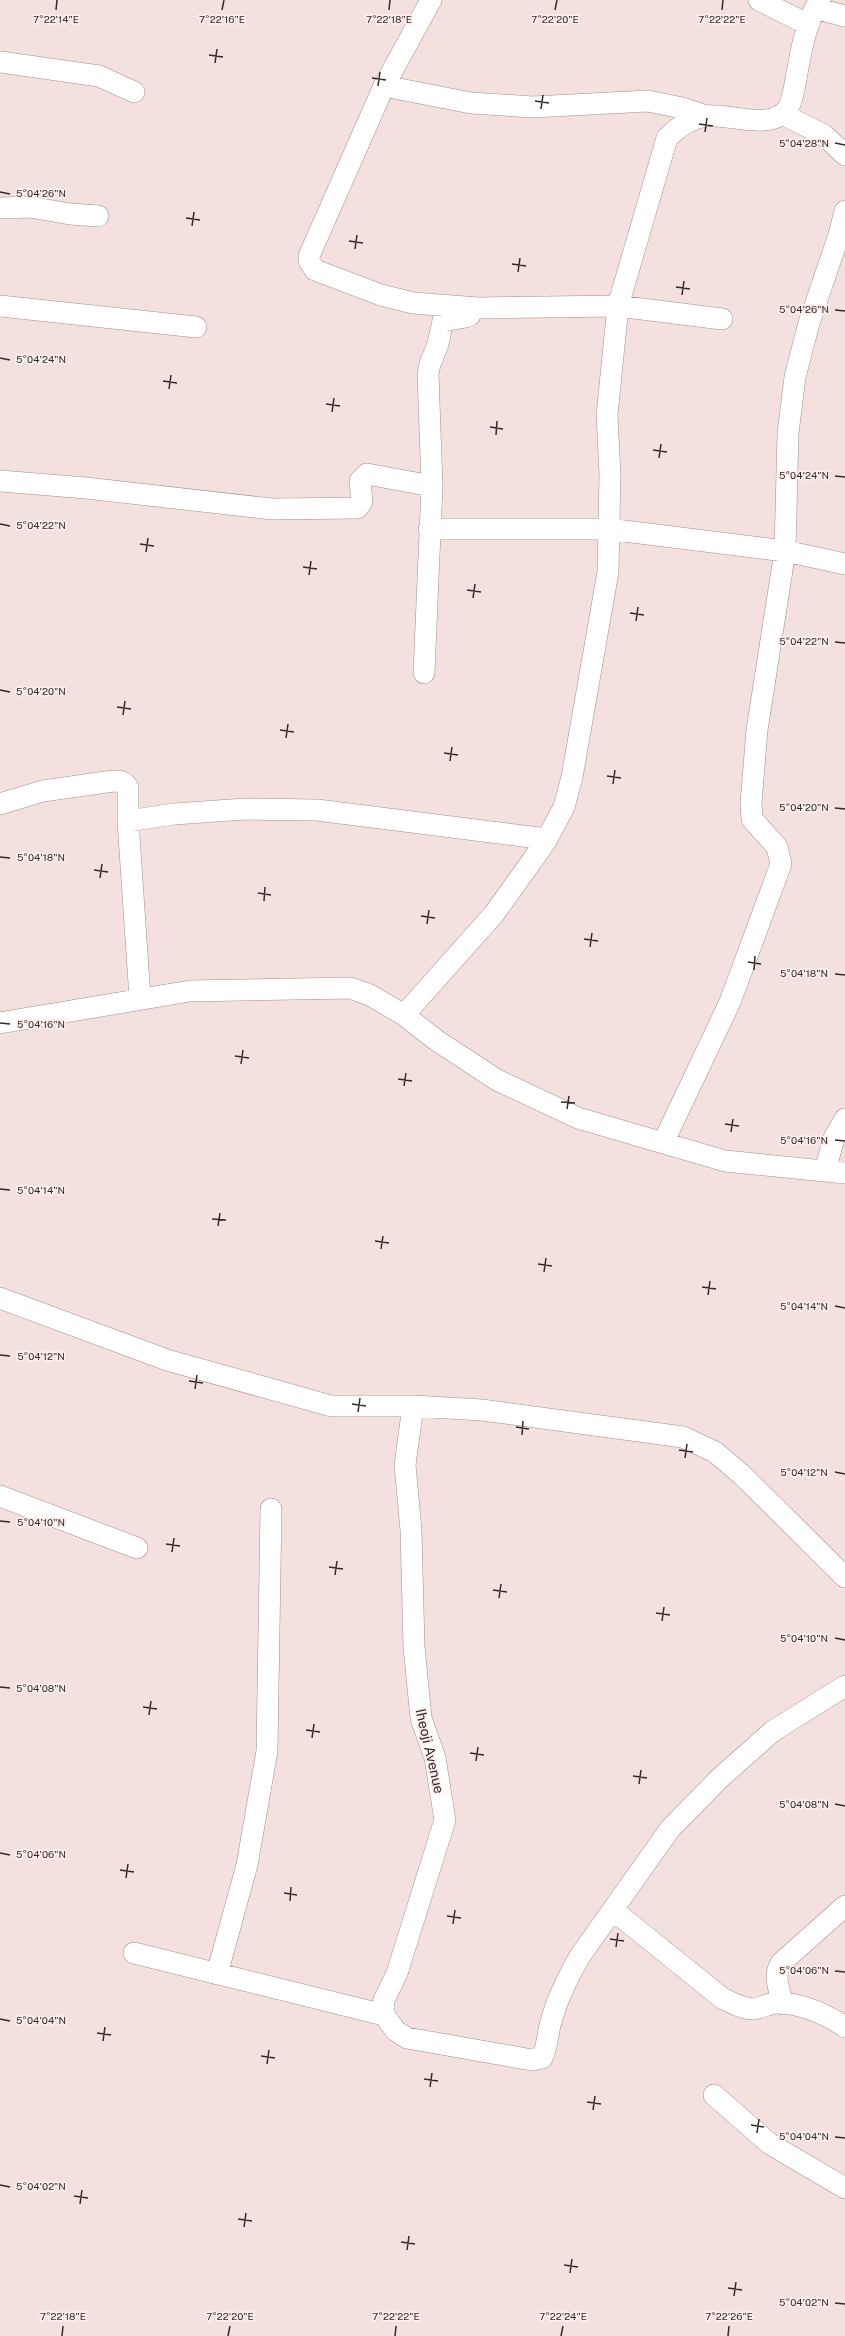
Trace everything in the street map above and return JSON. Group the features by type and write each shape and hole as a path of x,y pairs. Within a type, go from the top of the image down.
{"street":[{"path":"431,0 384,86 309,256 311,265 320,272 382,295 407,302 452,308 618,306 722,319"},
{"path":"759,0 845,16"},
{"path":"384,86 471,103 534,107 648,102 682,108 706,116 751,120 772,119 782,114 791,102 814,11"},
{"path":"0,62 99,76 134,92"},
{"path":"782,114 824,135 845,155"},
{"path":"404,1015 494,914 547,840 564,807 572,778 608,572 610,474 607,415 618,306 667,138 680,124 706,116"},
{"path":"0,208 30,207 70,214 98,216"},
{"path":"663,1143 730,1002 781,864 777,848 752,819 751,804 757,730 785,551 788,433 795,377 808,323 839,235 845,211"},
{"path":"0,306 196,327"},
{"path":"424,673 432,486 430,364 438,344 442,321 466,317 478,308"},
{"path":"0,481 86,488 272,509 357,508 362,502 360,481 367,474 432,486"},
{"path":"429,529 608,529 785,551 845,564"},
{"path":"0,804 43,791 122,781 128,788 128,821 140,998"},
{"path":"128,821 174,814 245,809 317,810 547,840"},
{"path":"0,1023 140,998 190,991 350,988 370,995 404,1015 436,1040 497,1080 578,1118 725,1161 835,1172 834,1138 845,1119"},
{"path":"0,1298 167,1360 330,1406 413,1406 482,1410 683,1437 715,1452 741,1474 845,1577"},
{"name":"Iheoji Avenue","path":"384,2015 384,2000 397,1973 445,1820 434,1758 421,1718 414,1647 411,1530 405,1465 413,1406"},
{"path":"0,1496 137,1548"},
{"path":"217,1974 248,1865 267,1751 271,1509"},
{"path":"134,1953 384,2015 396,2031 407,2038 532,2060 542,2058 547,2048 550,2023 569,1976 580,1956 614,1911 670,1829 721,1777 774,1731 845,1686"},
{"path":"783,2004 776,1970 780,1963 845,1906"},
{"path":"614,1911 722,1998 738,2007 754,2008 774,2003 783,2004 826,2014 845,2027"},
{"path":"714,2095 770,2144 845,2188"}]}
